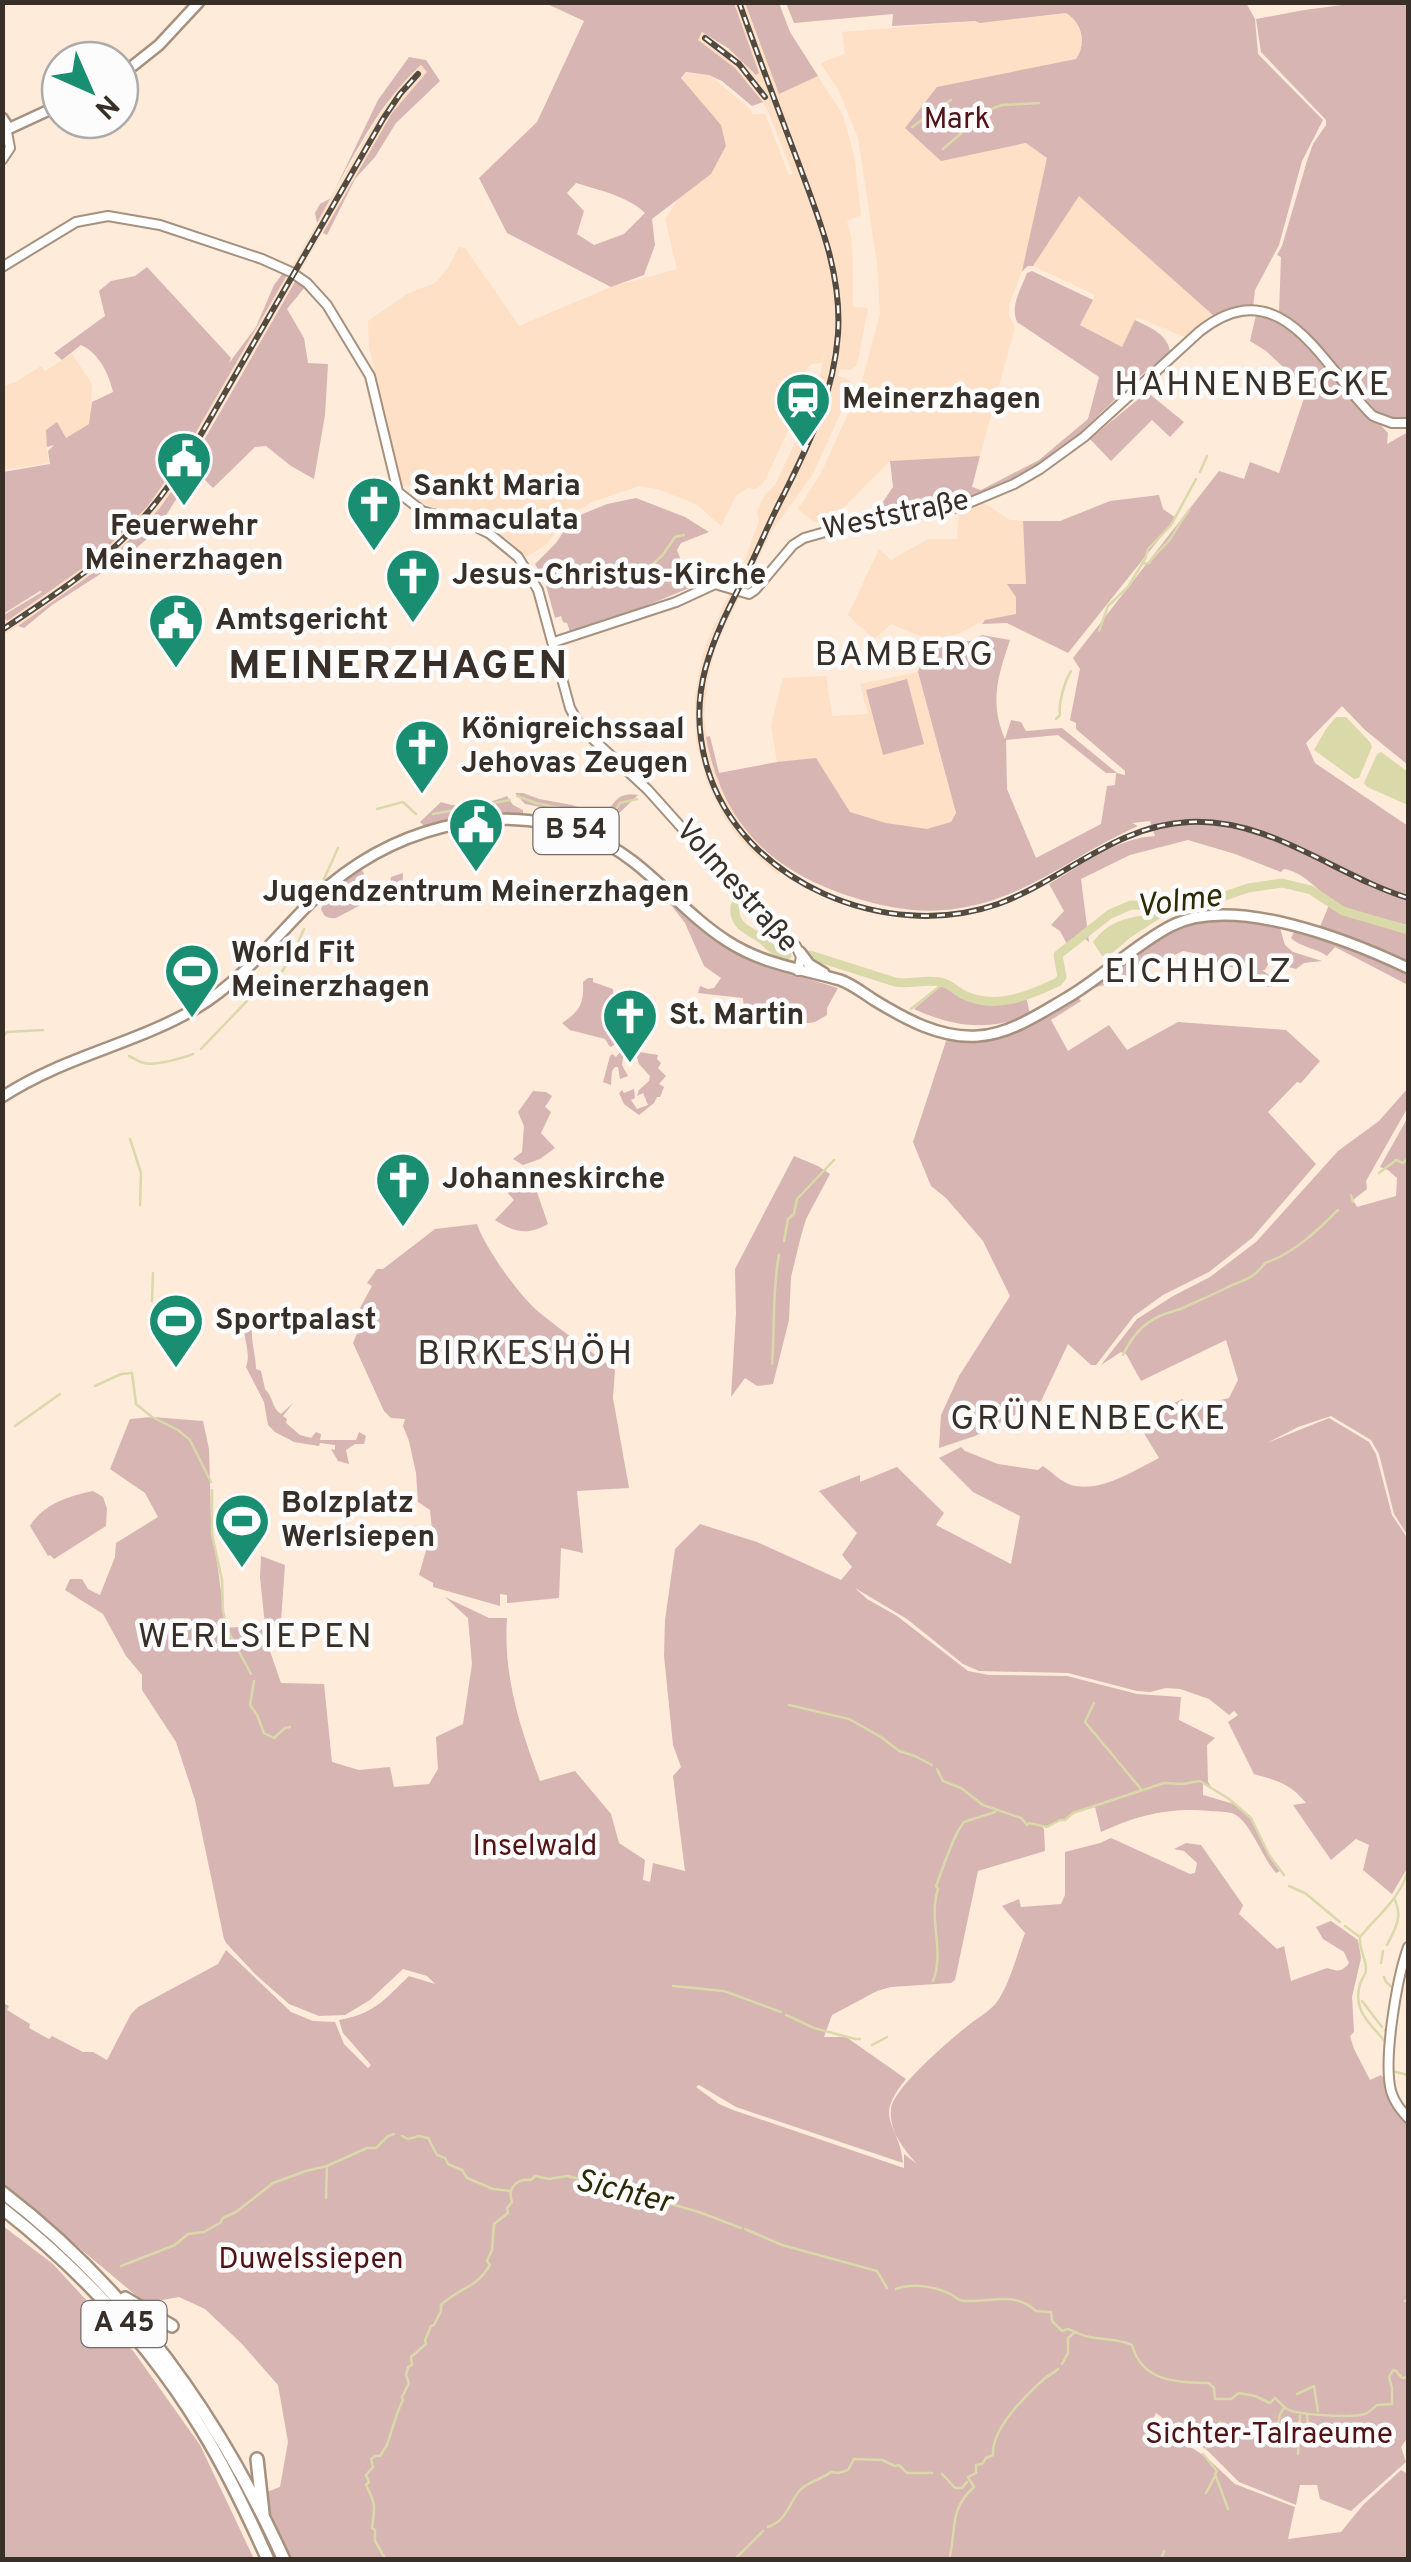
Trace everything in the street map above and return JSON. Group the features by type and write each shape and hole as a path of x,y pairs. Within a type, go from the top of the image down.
{"highway":[{"name":"A 45","path":"2,2192 70,2248 158,2344 237,2467 284,2560"},
{"name":"A 45","path":"2,2208 90,2284 154,2359 220,2461 268,2560"},
{"path":"105,2283 172,2326"},
{"path":"257,2460 263,2518"}],"main road":[{"path":"140,60 199,2"},
{"path":"2,158 9,150 5,130 40,113"},
{"name":"Volmestraße","path":"2,268 76,222 108,216 160,225 262,258 307,282 327,305 366,369 394,485 406,500 430,514 480,528 512,550 534,581 570,708 580,728 648,790 742,895 800,952 798,970 840,980 946,1034 978,1036 1002,1032 1037,1015 1111,970 1158,934 1190,919 1232,915 1276,921 1408,968"},
{"name":"Weststraße","path":"554,642 676,602 710,586 720,584 749,594 804,538 842,526 959,507 1014,484 1062,455 1199,332 1234,311 1267,312 1290,323 1374,416 1392,424 1408,424"},
{"name":"B 54","path":"2,1097 36,1076 197,1008 243,972 343,874 425,830 488,820 522,820 555,824 600,840 630,858 726,941 769,962 798,970"},
{"path":"800,952 815,970 840,980"},
{"path":"1408,1947 1391,2033 1390,2076 1392,2094 1408,2118"}],"shaded area":[{"path":"734,3 745,3 759,43 813,69 843,115 854,155 861,215 847,221 853,260 853,307 868,308 857,365 850,370 839,369 838,376 851,380 851,390 813,474 771,532 717,643 708,678 704,718 716,776 742,826 784,867 778,875 736,834 707,782 696,741 695,697 708,639 743,565 765,494 775,485 806,420 824,352 821,363 811,364 806,370 800,405 764,482 736,496 721,526 696,504 639,486 592,502 569,515 546,545 526,557 484,525 419,502 416,498 423,492 419,484 398,487 369,346 368,321 407,294 435,283 459,247 465,248 519,326 611,287 677,269 665,219 679,198 711,174 721,125 682,79 687,73 709,75 752,114 765,114 789,175 793,174 758,95 735,68 697,40 703,32 759,73"},
{"path":"1066,13 1078,24 1080,55 942,160 1027,143 1047,158 1022,271 1009,305 1015,327 980,456 890,461 830,521 814,522 798,509 821,473 860,388 880,314 877,263 858,138 839,91 821,64 845,54 842,32"},
{"path":"421,65 428,72 392,113 174,489 143,528 107,563 3,636 3,624 97,558 163,487 374,124 397,89"},
{"path":"1078,195 1214,316 1184,337 1137,317 1122,347 1080,325 1095,295 1033,266"},
{"path":"72,354 92,384 90,426 46,448 49,463 3,470 3,386 41,366 45,371"},
{"path":"984,503 1010,520 1023,521 1026,584 1008,584 1016,597 1016,614 985,620 958,634 929,640 891,624 874,639 848,615 879,549 891,560 928,539 957,539 959,512"},
{"path":"918,672 956,814 951,822 927,830 849,812 816,759 777,762 771,726 783,678 826,676 832,716 868,714 860,684"},
{"path":"1336,717 1346,717 1372,747 1359,778 1354,779 1314,750"},
{"path":"1381,752 1408,772 1408,805 1364,783"},
{"path":"1154,914 1161,916 1110,955 1102,956 1093,942 1113,924"}],"green space":[{"path":"1365,2 1408,3 1408,417 1404,418 1377,412 1294,321 1279,312 1281,257 1277,255 1313,144 1326,120 1261,52 1256,19"},
{"path":"545,3 734,3 759,73 756,75 728,48 702,32 698,40 735,68 763,102 752,106 709,75 686,72 681,78 721,125 726,146 711,174 652,219 655,245 644,275 611,287 507,233 479,178 537,122 584,21","holes":["576,183 621,198 645,213 624,234 594,245 577,234 584,211 567,193"]},
{"path":"745,3 779,3 790,32 818,76 779,94"},
{"name":"Mark","path":"786,3 1246,3 1255,19 1258,54 1323,120 1302,161 1279,245 1255,290 1253,308 1241,305 1214,316 1079,196 1033,266 1022,271 1047,158 1026,143 941,161 905,128 937,87 1076,59 1081,34 1066,13 980,23 892,26 893,14 794,23"},
{"path":"409,57 426,60 440,81 396,123 375,157 355,179 327,235 323,233 392,113 427,72 421,65 375,119 334,192 378,100"},
{"path":"331,198 317,223 315,213 320,204"},
{"path":"147,267 231,358 229,363 256,327 274,285 283,273 287,275 177,465 147,507 97,558 7,621 2,616 42,592 3,614 3,472 50,464 48,451 54,445 47,447 46,430 57,422 66,438 89,424 92,402 113,392 102,365 81,345 62,360 54,353 105,316 99,291 111,281 135,276"},
{"path":"1032,271 1093,300 1080,325 1122,347 1135,320 1162,336 1170,352 1044,462 965,499 875,514 893,487 890,461 980,456 972,487 981,490 1039,460 1088,419 1099,377 1017,322 1017,297 1027,273"},
{"path":"296,280 305,287 287,309 304,338 308,363 328,364 325,415 314,479 266,446 255,447 213,488 200,475 175,501 157,530 124,559 52,605 24,628 18,626 107,563 159,509 188,468"},
{"path":"1256,315 1285,324 1388,433 1387,444 1408,432 1408,765 1342,706 1306,743 1315,763 1408,826 1408,925 1345,908 1292,871 1281,872 1188,840 1130,855 1081,879 1089,942 1080,935 1067,944 1060,931 1051,925 1064,911 1049,884 1113,847 1155,836 1150,821 1132,823 1138,826 1007,895 936,911 886,906 823,886 774,858 754,839 724,795 706,737 710,736 719,773 816,758 850,812 927,829 951,822 956,813 918,672 929,640 970,641 982,635 1010,640 996,701 1005,739 1011,720 1021,722 1026,731 1062,728 1117,773 1125,775 1070,720 1080,669 1073,658 1219,471 1244,479 1250,462 1279,473 1307,389 1250,341","holes":["1058,735 1106,773 1116,773 1115,785 1107,786 1101,824 1036,858 1007,789 1006,740"]},
{"path":"1147,392 1184,422 1170,437 1152,420 1111,461 1090,439"},
{"path":"1159,495 1163,509 1176,518 1068,653 1007,623 982,624 1016,614 1016,597 1007,584 1026,584 1023,521 1060,521 1110,501"},
{"path":"636,498 685,517 709,532 681,543 677,550 694,586 570,632 561,616 555,618 545,582 535,564 578,516"},
{"path":"907,679 924,744 883,755 866,690"},
{"path":"515,793 600,814 624,795 638,795 603,824 525,804"},
{"path":"507,796 523,814 481,814 424,826 420,822 441,802 475,805"},
{"path":"362,870 373,890 403,873 402,890 395,898 378,896 336,918 325,916 323,905"},
{"path":"653,882 704,929 739,953 775,969 838,988 827,1015 815,1022 795,1025 744,1010 743,998 698,993 700,986 714,988 721,978 704,966 685,923"},
{"path":"1329,905 1340,913 1357,915 1404,933 1408,927 1408,964 1319,929"},
{"path":"1258,922 1280,928 1285,945 1293,952 1322,961 1304,963 1296,969 1276,964 1277,959 1272,957 1262,970 1276,980 1267,987 1269,981 1256,973 1183,951 1119,981 1086,990 1169,932 1185,925"},
{"path":"1294,932 1408,972 1408,985 1335,947 1327,956 1299,943 1291,938"},
{"path":"588,978 613,989 615,1012 625,1012 623,1041 610,1047 605,1039 570,1030 562,1023 580,1006 583,982"},
{"path":"944,983 983,1000 1026,996 1030,1014 1000,1023 972,1025 914,1009"},
{"path":"1077,996 1081,1001 1051,1020 1068,1051 1109,1025 1127,1050 1178,1022 1286,1030 1320,1061 1268,1112 1316,1164 1252,1238 1209,1272 1163,1295 1134,1316 1096,1365 1068,1344 1041,1401 975,1436 939,1448 941,1415 959,1376 1010,1296 983,1241 931,1186 913,1142 946,1041 984,1042 1014,1032"},
{"path":"620,1049 658,1055 658,1068 666,1076 659,1084 664,1087 660,1097 639,1115 624,1104 619,1093 634,1089 635,1098 631,1100 637,1109 648,1105 643,1093 637,1096 650,1076 637,1057 623,1057 622,1065 628,1076 620,1079 615,1067 611,1085 603,1082 610,1056 616,1057"},
{"path":"1408,1088 1408,1107 1366,1181 1367,1189 1353,1200 1357,1207 1396,1196 1397,1178 1380,1167 1408,1117 1408,1536 1394,1514 1379,1454 1371,1440 1331,1416 1267,1443 1329,1418 1369,1442 1376,1454 1392,1515 1408,1539 1408,1867 1392,1894 1363,1870 1369,1845 1356,1839 1331,1860 1293,1805 1306,1803 1300,1796 1283,1784 1254,1774 1228,1722 1238,1715 1234,1711 1229,1715 1209,1699 1180,1689 1137,1691 1068,1673 979,1671 963,1664 907,1619 855,1588 968,1671 1067,1676 1137,1694 1181,1697 1179,1720 1215,1738 1207,1745 1208,1782 1212,1788 1203,1784 1203,1795 1234,1804 1251,1818 1280,1871 1276,1873 1245,1824 1231,1813 1167,1811 1101,1832 1095,1807 1042,1827 1045,1851 978,1871 955,1980 877,1991 832,2015 824,2037 846,2037 906,2079 896,2093 889,2113 903,2163 736,2107 699,2085 696,2087 733,2110 904,2168 904,2154 917,2164 895,2133 891,2109 912,2077 993,2006 1003,1992 1025,1933 1002,1906 1019,1899 1021,1907 1061,1904 1065,1895 1065,1852 1111,1838 1190,1874 1195,1873 1197,1863 1184,1851 1174,1849 1186,1843 1201,1845 1243,1905 1239,1914 1277,1949 1284,1946 1291,1981 1327,1968 1341,1970 1349,1963 1344,1952 1323,1939 1316,1927 1331,1921 1358,1940 1361,1958 1352,1997 1354,2032 1350,2036 1354,2049 1370,2080 1381,2075 1384,2078 1392,2102 1408,2122 1408,2298 1403,2302 1408,2301 1408,2437 1401,2447 1406,2462 1351,2511 1320,2499 1317,2485 1300,2485 1296,2505 1239,2482 1208,2451 1156,2413 1152,2422 1206,2457 1235,2484 1295,2507 1288,2539 1341,2532 1401,2470 1408,2474 1408,2559 289,2559 259,2495 280,2487 288,2442 278,2385 205,2309 179,2297 145,2303 3,2184 3,2003 9,2006 7,2010 30,2024 29,2028 49,2039 52,2036 107,2060 138,2007 218,1964 226,1950 291,2012 313,2021 335,2022 344,2044 368,2068 371,2065 343,2033 339,2020 370,2010 409,1976 435,1984 427,1976 403,1969 370,2000 345,2015 319,2016 289,2004 224,1939 195,1800 176,1742 142,1690 142,1675 126,1656 103,1614 65,1590 70,1579 82,1579 88,1589 100,1595 115,1557 116,1543 158,1517 145,1493 110,1469 130,1419 203,1421 226,1628 261,1625 281,1683 324,1684 332,1762 359,1770 390,1767 394,1787 429,1784 438,1769 436,1737 463,1724 472,1664 468,1618 445,1597 489,1618 507,1618 514,1701 540,1781 575,1771 611,1814 619,1843 645,1860 643,1880 650,1882 653,1863 685,1871 673,1776 681,1767 673,1745 664,1656 675,1549 700,1524 757,1542 841,1580 852,1567 842,1555 857,1533 819,1491 860,1475 860,1482 897,1467 944,1513 936,1525 1011,1564 1020,1516 973,1492 939,1458 961,1447 998,1464 1038,1470 1043,1466 1067,1484 1082,1487 1116,1479 1159,1458 1142,1430 1154,1423 1164,1408 1182,1399 1193,1407 1229,1398 1238,1380 1226,1340 1141,1381 1121,1352 1101,1365 1137,1319 1210,1277 1256,1242 1338,1151 1379,1121"},
{"path":"533,1091 552,1096 545,1107 551,1112 541,1133 555,1148 523,1165 513,1159 522,1152 524,1126 518,1112"},
{"path":"794,1156 830,1174 801,1236 791,1277 789,1320 773,1384 757,1386 745,1378 731,1397 735,1269"},
{"path":"512,1168 530,1172 548,1224 521,1231 495,1220 514,1200 495,1179"},
{"path":"477,1224 495,1258 532,1306 615,1370 613,1398 629,1488 577,1491 583,1553 561,1548 559,1598 507,1603 507,1595 500,1594 500,1606 433,1587 433,1583 419,1575 432,1530 430,1510 418,1502 416,1473 403,1426 405,1419 391,1418 384,1411 353,1343 363,1319 360,1308 372,1286 367,1283 377,1269 383,1269 435,1229"},
{"path":"245,1321 253,1322 256,1369 261,1371 276,1409 281,1414 293,1403 283,1416 286,1423 300,1435 311,1438 316,1432 321,1434 320,1440 356,1440 359,1432 366,1436 364,1444 346,1450 349,1464 338,1461 331,1449 335,1450 335,1445 294,1442 268,1425 264,1402 246,1367"},
{"path":"93,1491 103,1497 106,1526 54,1559 48,1556 30,1526 35,1518 66,1498"},
{"path":"261,1556 285,1565 278,1627 265,1625"},
{"path":"3,2226 53,2264 134,2352 200,2445 254,2559 3,2559"}],"waterway":[{"path":"912,127 951,100"},
{"path":"943,149 980,113 1002,105 1039,103"},
{"name":"HAHNENBECKE","path":"1200,472 1207,456"},
{"name":"HAHNENBECKE","path":"1099,631 1108,606 1128,587 1148,549 1171,525 1196,479"},
{"path":"1143,564 1149,563 1168,542 1189,510"},
{"path":"638,577 662,556 675,537 684,535"},
{"name":"HAHNENBECKE","path":"1056,719 1071,671"},
{"name":"Volme","path":"517,796 596,820 610,818 620,803 637,799"},
{"name":"Volme","path":"433,814 510,800"},
{"name":"Volme","path":"377,809 403,802 416,814"},
{"name":"Volme","path":"324,879 338,848"},
{"name":"Volme","path":"810,955 895,982 938,982 976,999 1000,1001 1058,982 1062,977 1058,955 1110,914 1131,905 1199,905 1248,888 1282,883 1311,890 1343,911 1408,930"},
{"name":"Volme","path":"735,906 741,925 787,955"},
{"name":"Volme","path":"201,1049 267,980 281,973 304,929"},
{"path":"911,1009 944,983"},
{"name":"Volme","path":"2,1038 7,1032 43,1030"},
{"name":"Volme","path":"129,1056 149,1064 193,1054"},
{"path":"130,1139 141,1173 140,1205"},
{"name":"GRÜNENBECKE","path":"1379,1173 1396,1160 1403,1163 1408,1158"},
{"path":"784,1241 797,1199 834,1160"},
{"name":"GRÜNENBECKE","path":"1351,1195 1353,1202"},
{"name":"GRÜNENBECKE","path":"1123,1355 1148,1323 1252,1276 1265,1263 1305,1241 1338,1210"},
{"path":"772,1364 779,1255"},
{"path":"152,1301 153,1273"},
{"name":"WERLSIEPEN","path":"95,1386 132,1373 136,1404 190,1440 211,1482"},
{"path":"15,1426 60,1394"},
{"name":"WERLSIEPEN","path":"212,1490 212,1534 222,1580 223,1611 228,1631 251,1674"},
{"name":"WERLSIEPEN","path":"254,1681 250,1705 264,1733 274,1738 290,1727"},
{"path":"1094,1703 1085,1722 1141,1789"},
{"path":"789,1705 849,1719 899,1751 932,1765"},
{"path":"937,1769 943,1781 961,1788 983,1805 1021,1818 1027,1825 1047,1827 1073,1813 1164,1783 1200,1781 1251,1818 1284,1875"},
{"path":"933,1981 937,1958 936,1886 964,1822 995,1812"},
{"path":"1385,2067 1385,2042 1364,2016 1359,2002 1366,1969 1360,1937 1394,1899 1408,1871"},
{"path":"1289,1886 1305,1893 1340,1922"},
{"path":"1387,1945 1398,1918 1395,1900"},
{"path":"1345,1926 1360,1937"},
{"path":"1381,1963 1383,1951"},
{"path":"1384,1977 1393,1988"},
{"path":"673,1986 724,1991 781,2012"},
{"path":"1362,2001 1382,2027"},
{"path":"786,2015 814,2028 860,2039"},
{"path":"872,2045 887,2037"},
{"path":"1392,2071 1408,2075"},
{"path":"121,2266 175,2245 188,2234 204,2232 273,2183 376,2148 394,2134"},
{"path":"402,2136 428,2138 437,2155 462,2170 467,2178 493,2189 510,2191"},
{"path":"326,2198 327,2166"},
{"name":"Sichter","path":"386,2560 372,2528 374,2506 366,2485 366,2475 373,2467 371,2459 380,2456 387,2445 409,2383 406,2375 412,2365 411,2357 426,2344 441,2305 479,2279 490,2265 487,2261 494,2224 508,2213 514,2185 535,2176 567,2176 640,2192 741,2228"},
{"name":"Sichter","path":"745,2229 782,2245 877,2271 887,2288"},
{"name":"Sichter","path":"896,2289 924,2286 961,2301 1020,2301 1036,2311 1051,2312 1052,2321 1062,2331 1075,2332"},
{"name":"Sichter","path":"1062,2364 1068,2353 1068,2338 1075,2332 1132,2345 1152,2373 1173,2380 1209,2383 1215,2399 1231,2399 1239,2393 1270,2403 1275,2398 1292,2411 1337,2416 1365,2414 1377,2405 1392,2404 1389,2377 1393,2370 1402,2378 1408,2377"},
{"name":"Sichter","path":"949,2560 957,2512 974,2487 968,2477 976,2473 976,2465 993,2455 998,2434 1011,2413 1058,2369"},
{"name":"Sichter","path":"1297,2394 1314,2386 1318,2411"},
{"name":"Sichter","path":"1275,2438 1285,2407"},
{"path":"1307,2415 1309,2439"},
{"path":"1298,2454 1300,2416"},
{"path":"1206,2448 1220,2422"},
{"path":"1203,2454 1217,2471 1228,2509"},
{"path":"768,2527 784,2516 801,2489 831,2472 848,2470 854,2459 882,2460 899,2465 907,2473 932,2473"},
{"path":"942,2474 955,2488 962,2488 967,2482"},
{"path":"1206,2493 1215,2476"},
{"path":"734,2560 763,2531"},
{"path":"1161,2560 1164,2551"}],"railway":[{"path":"739,2 814,204 833,268 838,311 836,356 819,417 713,644 701,690 701,740 707,767 725,808 751,843 785,872 824,894 866,908 910,915 955,914 1022,894 1137,833 1162,825 1219,823 1275,838 1408,898"},
{"path":"705,38 739,64 765,97"},
{"path":"2,630 85,572 152,508 192,450 383,119 418,74"}],"place":[{"name":"Meinerzhagen","path":"803,449"},
{"name":"Feuerwehr Meinerzhagen","path":"184,508"},
{"name":"Sankt Maria Immaculata","path":"374,553"},
{"name":"Jesus-Christus-Kirche","path":"413,625"},
{"name":"Amtsgericht","path":"176,670"},
{"name":"Königreichssaal Jehovas Zeugen","path":"422,796"},
{"name":"Jugendzentrum Meinerzhagen","path":"476,874"},
{"name":"World Fit Meinerzhagen","path":"192,1020"},
{"name":"St. Martin","path":"630,1065"},
{"name":"Johanneskirche","path":"403,1229"},
{"name":"Sportpalast","path":"176,1370"},
{"name":"Bolzplatz Werlsiepen","path":"242,1570"}],"district":[{"name":"HAHNENBECKE","path":"1253,386"},
{"name":"BAMBERG","path":"905,656"},
{"name":"MEINERZHAGEN","path":"399,668"},
{"name":"EICHHOLZ","path":"1199,973"},
{"name":"BIRKESHÖH","path":"526,1355"},
{"name":"GRÜNENBECKE","path":"1089,1420"},
{"name":"WERLSIEPEN","path":"256,1638"}],"park label":[{"name":"Inselwald","path":"535,1847"},
{"name":"Duwelssiepen","path":"311,2260"},
{"name":"Sichter-Talraeume","path":"1269,2435"}]}
